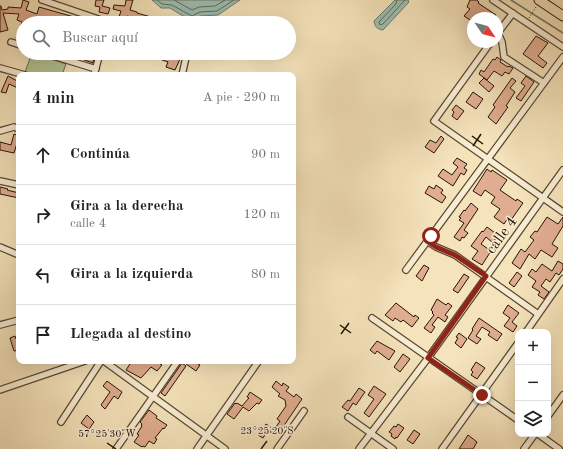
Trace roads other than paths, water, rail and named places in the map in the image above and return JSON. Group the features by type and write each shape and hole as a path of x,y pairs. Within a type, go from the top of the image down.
{"highway":[{"path":"539,2 563,16"}],"street":[{"path":"42,0 89,16"},
{"path":"492,0 563,47"},
{"path":"503,26 513,13"},
{"path":"11,42 16,44"},
{"path":"487,48 434,121 563,212"},
{"path":"503,48 504,57 544,83"},
{"path":"406,270 563,58"},
{"path":"63,60 95,72 98,60"},
{"path":"183,72 185,60"},
{"path":"0,68 16,72"},
{"path":"0,131 16,128"},
{"name":"calle 4","path":"359,449 428,358 563,170"},
{"path":"0,180 16,184"},
{"path":"427,241 436,247 455,255 538,314"},
{"path":"0,247 16,254"},
{"path":"528,329 563,279"},
{"path":"372,318 515,418"},
{"path":"0,325 16,321"},
{"path":"442,449 515,347"},
{"path":"0,383 1,390 73,364"},
{"path":"61,422 99,364"},
{"path":"108,364 225,449"},
{"path":"116,449 176,364"},
{"path":"197,449 257,364"},
{"path":"551,412 563,395"},
{"path":"277,449 304,411"},
{"path":"348,417 393,449"},
{"path":"524,449 533,437"},
{"path":"542,437 559,449"}],"water":[{"path":"152,0 240,0 218,15 183,16 170,8 161,8"},
{"path":"395,0 408,0 409,2 383,30 378,28 374,21"}],"waterway":[{"path":"511,0 563,33"}]}
